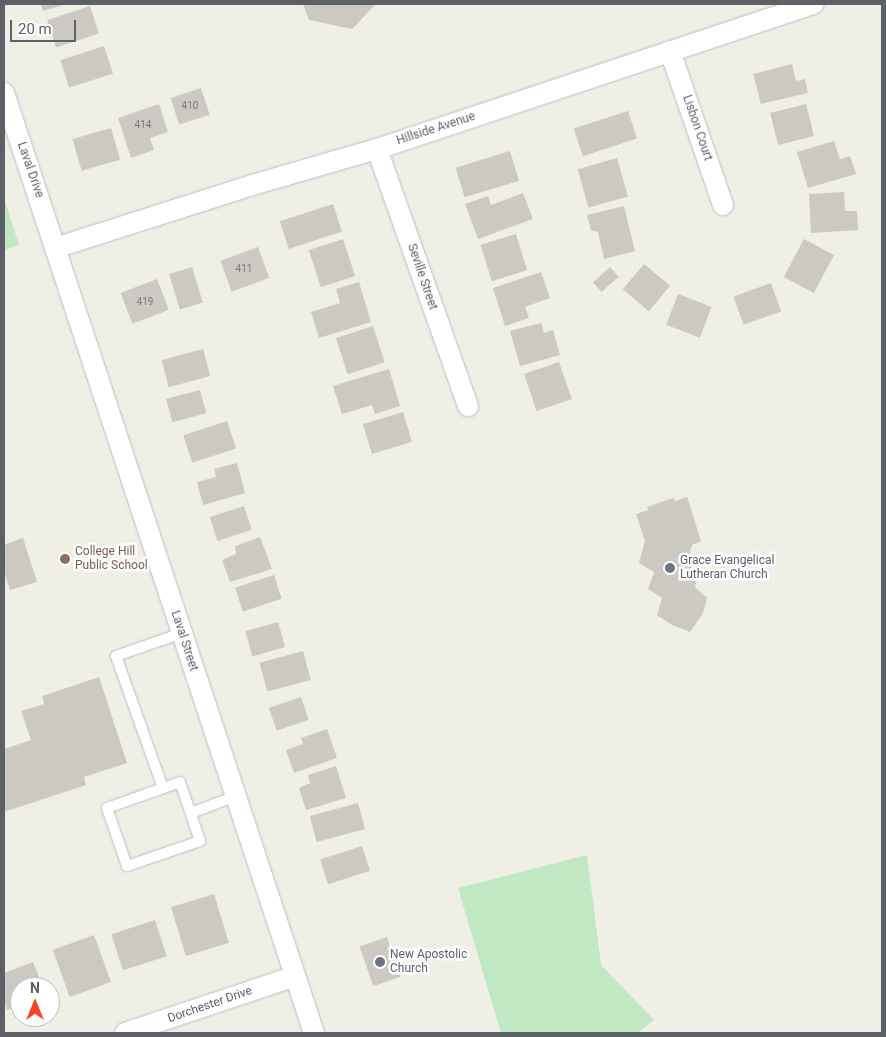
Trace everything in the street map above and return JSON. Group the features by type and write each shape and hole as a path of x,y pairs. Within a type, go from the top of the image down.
{"street":[{"name":"Hillside Avenue","path":"55,248 377,148 814,4"},
{"name":"Lisbon Court","path":"670,51 724,205"},
{"name":"Laval Drive","path":"4,93 55,248"},
{"name":"Seville Street","path":"377,148 468,406"},
{"name":"Laval Street","path":"55,248 314,1033"},
{"name":"Dorchester Drive","path":"125,1033 294,976"}],"lane":[{"path":"163,788 116,656 182,633"},
{"path":"180,782 191,813 200,841 127,866 107,808 180,782"},
{"path":"191,813 236,796"}],"green space":[{"path":"4,198 19,245 4,250"},
{"path":"587,855 601,965 654,1020 637,1033 501,1033 458,888"}],"building":[{"path":"41,4 67,4 43,11"},
{"path":"303,4 376,4 352,29 309,20"},
{"path":"90,6 99,34 56,47 47,20"},
{"path":"104,46 113,74 69,88 60,60"},
{"path":"792,64 796,81 805,79 808,93 761,104 753,74"},
{"path":"201,88 210,115 179,125 171,98"},
{"path":"159,104 168,132 150,138 154,150 131,158 118,118"},
{"path":"806,104 814,136 778,145 770,113"},
{"path":"628,111 637,139 583,156 574,129"},
{"path":"111,128 120,160 82,171 73,139"},
{"path":"834,141 840,159 850,156 856,174 808,188 797,152"},
{"path":"510,151 519,181 465,197 455,168"},
{"path":"617,158 628,196 589,208 578,169"},
{"path":"844,192 845,211 857,211 858,230 811,233 809,194"},
{"path":"523,193 533,219 478,239 465,204 488,196 491,205"},
{"path":"333,204 342,232 289,249 280,221"},
{"path":"624,206 635,251 604,259 598,232 591,230 587,215"},
{"path":"516,234 527,270 492,281 481,245"},
{"path":"343,239 355,276 321,287 309,250"},
{"path":"804,239 834,255 814,293 784,277"},
{"path":"258,247 269,278 232,292 220,261"},
{"path":"644,264 670,286 649,311 623,289"},
{"path":"192,267 203,302 180,309 169,274"},
{"path":"610,267 619,277 602,292 593,282"},
{"path":"541,272 550,298 525,307 529,318 505,326 493,288"},
{"path":"157,279 169,310 132,324 121,293"},
{"path":"359,282 371,322 319,338 311,312 340,303 336,289"},
{"path":"771,283 781,311 744,325 733,297"},
{"path":"678,294 712,307 700,338 666,325"},
{"path":"541,323 544,333 553,330 560,355 520,366 510,331"},
{"path":"373,326 385,362 348,374 336,338"},
{"path":"203,349 210,376 169,387 161,360"},
{"path":"559,362 572,399 537,411 524,374"},
{"path":"389,369 400,406 375,414 372,405 342,414 333,386"},
{"path":"200,390 206,413 172,422 166,399"},
{"path":"403,412 412,442 372,454 363,424"},
{"path":"227,421 236,449 192,463 183,435"},
{"path":"237,463 245,493 203,505 197,482 216,477 214,469"},
{"name":"Grace Evangelical Lutheran Church","path":"687,497 701,541 692,545 687,562 699,572 695,587 707,598 703,613 690,632 672,625 657,615 662,598 648,589 654,572 639,563 645,541 636,514 648,510 647,507 673,498 675,501"},
{"path":"244,506 252,530 217,541 210,517"},
{"path":"260,537 272,569 230,582 222,560 236,554 235,546"},
{"path":"23,538 37,582 10,590 4,571 4,545"},
{"path":"274,575 282,599 243,611 235,588"},
{"path":"278,622 285,647 252,656 245,631"},
{"path":"303,651 311,680 267,692 260,663"},
{"path":"99,677 127,763 84,777 86,785 4,812 4,749 31,740 21,711 44,704 42,696"},
{"path":"301,697 309,720 277,731 269,708"},
{"path":"327,729 337,758 294,773 286,750 303,744 301,738"},
{"path":"336,766 346,798 306,810 299,788 310,783 308,775"},
{"path":"358,803 365,829 317,842 310,816"},
{"path":"362,846 370,871 328,884 320,860"},
{"path":"214,894 229,943 186,956 171,907"},
{"path":"155,920 167,956 123,970 111,934"},
{"path":"94,935 111,982 70,997 53,950"},
{"name":"New Apostolic Church","path":"387,937 401,977 373,986 360,946"},
{"path":"33,962 39,977 10,977 10,1009 7,1010 4,1001 4,973"}],"place":[{"name":"College Hill Public School","path":"65,559"},
{"name":"Grace Evangelical Lutheran Church","path":"670,568"},
{"name":"New Apostolic Church","path":"380,962"}]}
